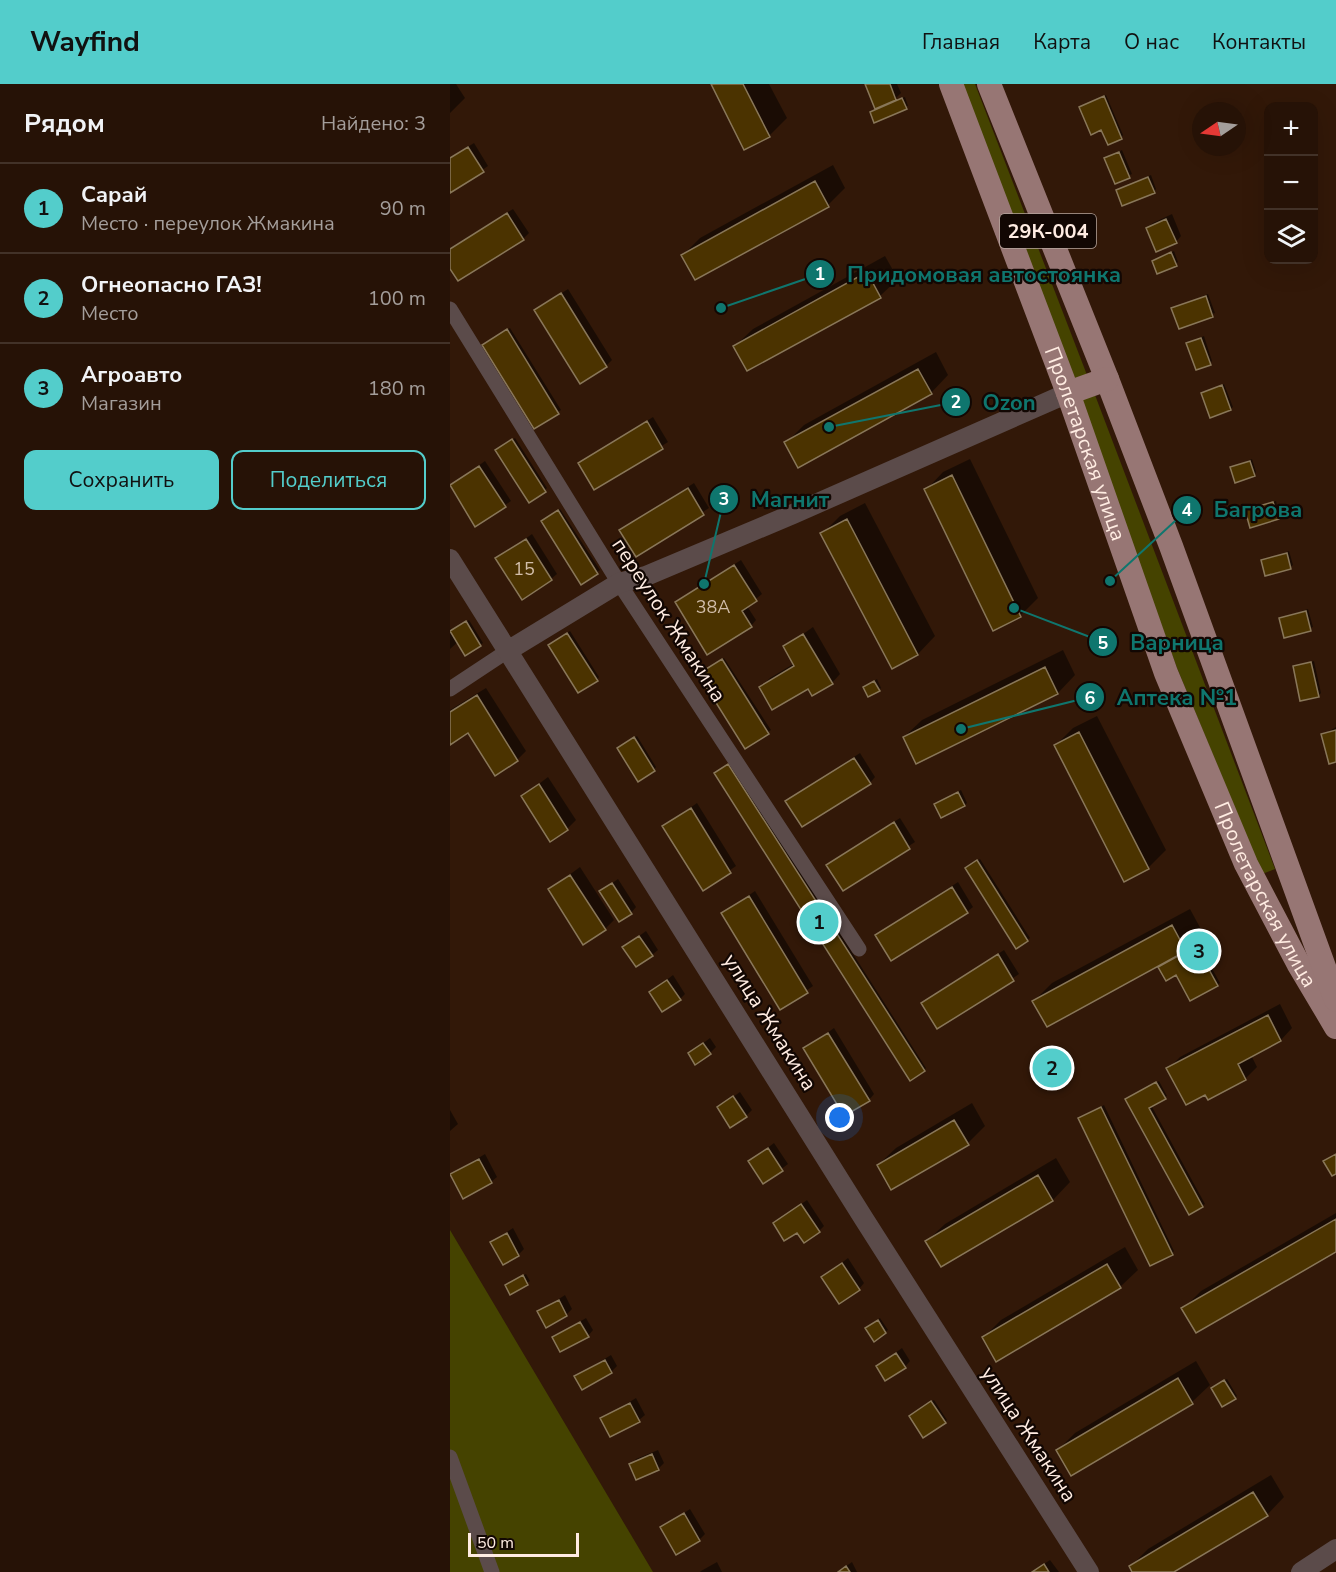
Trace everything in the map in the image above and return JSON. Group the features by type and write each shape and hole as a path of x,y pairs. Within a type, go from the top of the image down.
{"main road":[{"name":"Пролетарская улица","path":"951,84 1068,393 1166,673 1260,890 1298,963 1336,1026"},
{"name":"Пролетарская улица","path":"989,84 1107,379 1175,557 1290,879 1336,1000"},
{"path":"1068,393 1107,379"},
{"path":"1260,890 1290,879"}],"street":[{"name":"переулок Жмакина","path":"450,309 619,583 859,949"},
{"path":"450,689 619,583 646,576 793,514 1068,393"},
{"name":"улица Жмакина","path":"450,559 864,1219 1089,1572"},
{"path":"450,1457 492,1572"},
{"path":"1301,1572 1336,1549"}],"shaded area":[{"path":"963,84 975,84 1087,375 1073,381"},
{"path":"1095,395 1275,869 1262,874 1177,668 1080,400"},
{"path":"450,1230 653,1572 450,1572"}],"building":[{"path":"711,84 743,84 770,137 744,150"},
{"path":"865,84 890,84 896,100 875,109"},
{"path":"1104,96 1122,139 1108,145 1101,130 1091,135 1079,107"},
{"path":"902,98 907,109 874,123 870,112"},
{"path":"468,147 484,172 450,193 450,158"},
{"path":"1119,152 1130,178 1115,184 1104,158"},
{"path":"1148,177 1155,193 1122,206 1116,190"},
{"path":"815,181 829,207 695,280 681,255"},
{"path":"507,213 524,240 458,281 450,269 450,249"},
{"path":"1166,219 1177,243 1156,252 1146,228"},
{"path":"1171,252 1177,266 1157,274 1152,261"},
{"path":"867,272 881,298 747,371 733,346"},
{"path":"561,293 607,367 580,384 534,310"},
{"path":"1206,296 1213,317 1179,329 1171,308"},
{"path":"507,329 559,414 534,429 482,345"},
{"path":"1201,338 1211,365 1196,370 1186,343"},
{"path":"918,369 932,394 798,468 784,442"},
{"path":"1222,385 1231,410 1210,418 1201,393"},
{"path":"647,421 663,449 594,490 578,463"},
{"path":"512,439 546,492 529,503 495,450"},
{"path":"1250,461 1255,476 1235,483 1230,467"},
{"path":"479,466 506,507 475,527 450,485"},
{"path":"952,475 1021,617 993,631 924,489"},
{"path":"688,488 704,515 636,557 619,530"},
{"path":"1273,502 1279,519 1250,528 1245,510"},
{"path":"558,510 598,574 581,585 541,521"},
{"path":"847,519 918,655 892,669 820,533"},
{"path":"526,539 552,580 522,600 495,558"},
{"path":"1287,553 1291,569 1265,576 1261,560"},
{"path":"734,565 757,601 742,611 752,627 707,655 675,602"},
{"path":"1306,611 1311,631 1284,638 1279,618"},
{"path":"466,621 481,646 465,656 450,631"},
{"path":"567,633 598,681 578,693 548,645"},
{"path":"803,634 833,684 812,696 808,689 772,710 759,687 794,666 783,646"},
{"path":"722,659 769,734 745,749 698,674"},
{"path":"1311,662 1319,697 1300,701 1293,666"},
{"path":"1045,667 1058,694 916,764 903,737"},
{"path":"874,681 880,691 868,697 863,687"},
{"path":"477,695 518,761 495,776 468,733 450,745 450,712"},
{"path":"1336,730 1336,762 1329,764 1321,734"},
{"path":"1079,732 1149,869 1124,882 1054,745"},
{"path":"634,737 655,771 638,782 617,748"},
{"path":"854,758 871,784 802,827 785,801"},
{"path":"728,764 925,1071 910,1081 714,773"},
{"path":"539,784 568,830 550,842 521,796"},
{"path":"958,792 965,806 941,818 934,804"},
{"path":"691,808 731,873 703,891 662,826"},
{"path":"894,822 910,849 843,891 826,865"},
{"path":"977,860 1028,941 1016,949 965,868"},
{"path":"570,875 606,930 583,945 548,889"},
{"path":"612,883 632,914 619,922 599,891"},
{"path":"952,887 968,913 891,961 875,935"},
{"path":"749,896 808,993 780,1010 721,913"},
{"path":"1172,925 1186,951 1047,1027 1032,1001"},
{"path":"639,936 653,956 636,967 622,947"},
{"path":"1196,946 1218,986 1190,1001 1176,975 1166,981 1158,967"},
{"path":"998,954 1014,981 937,1029 921,1003"},
{"path":"667,980 681,1000 662,1012 649,992"},
{"path":"1268,1015 1281,1041 1238,1064 1246,1080 1208,1100 1205,1095 1186,1105 1166,1068"},
{"path":"828,1033 870,1101 844,1116 803,1048"},
{"path":"703,1043 711,1054 695,1065 688,1053"},
{"path":"1052,1058 1061,1074 1053,1078 1044,1062"},
{"path":"1156,1082 1166,1099 1149,1108 1203,1207 1189,1215 1125,1099"},
{"path":"733,1096 747,1117 730,1128 717,1107"},
{"path":"1101,1107 1173,1255 1150,1266 1078,1118"},
{"path":"954,1120 969,1145 891,1190 877,1165"},
{"path":"768,1148 783,1171 763,1184 748,1161"},
{"path":"1336,1154 1336,1174 1332,1176 1323,1161"},
{"path":"479,1159 492,1183 463,1199 450,1174"},
{"path":"1038,1175 1053,1201 941,1267 925,1241"},
{"path":"801,1204 820,1232 804,1243 797,1233 784,1241 773,1223"},
{"path":"1336,1219 1336,1252 1196,1333 1181,1308"},
{"path":"507,1233 519,1256 503,1265 490,1242"},
{"path":"842,1263 860,1290 839,1304 821,1277"},
{"path":"1107,1264 1121,1288 996,1362 982,1337"},
{"path":"523,1275 528,1285 510,1295 505,1285"},
{"path":"559,1300 567,1316 546,1328 537,1311"},
{"path":"878,1320 886,1333 874,1342 865,1328"},
{"path":"580,1322 589,1337 560,1352 552,1337"},
{"path":"896,1353 906,1368 885,1381 876,1366"},
{"path":"605,1360 612,1373 582,1390 574,1376"},
{"path":"1178,1378 1193,1404 1071,1476 1056,1450"},
{"path":"1224,1380 1236,1399 1222,1407 1211,1388"},
{"path":"931,1401 946,1423 923,1438 909,1416"},
{"path":"630,1403 640,1422 610,1437 600,1418"},
{"path":"652,1454 659,1470 636,1480 629,1464"},
{"path":"1253,1492 1268,1516 1174,1572 1132,1572 1129,1566"},
{"path":"684,1513 700,1541 676,1555 660,1527"},
{"path":"1044,1564 1049,1572 1032,1572"},
{"path":"846,1566 850,1572 838,1572"}],"place":[{"name":"Придомовая автостоянка","path":"721,308"},
{"name":"Ozon","path":"829,427"},
{"name":"Багрова","path":"1110,581"},
{"name":"Магнит","path":"704,584"},
{"name":"Варница","path":"1014,608"},
{"name":"Аптека №1","path":"961,729"},
{"name":"Сарай","path":"819,922"},
{"name":"Агроавто","path":"1199,951"},
{"name":"Огнеопасно ГАЗ!","path":"1052,1068"}]}
